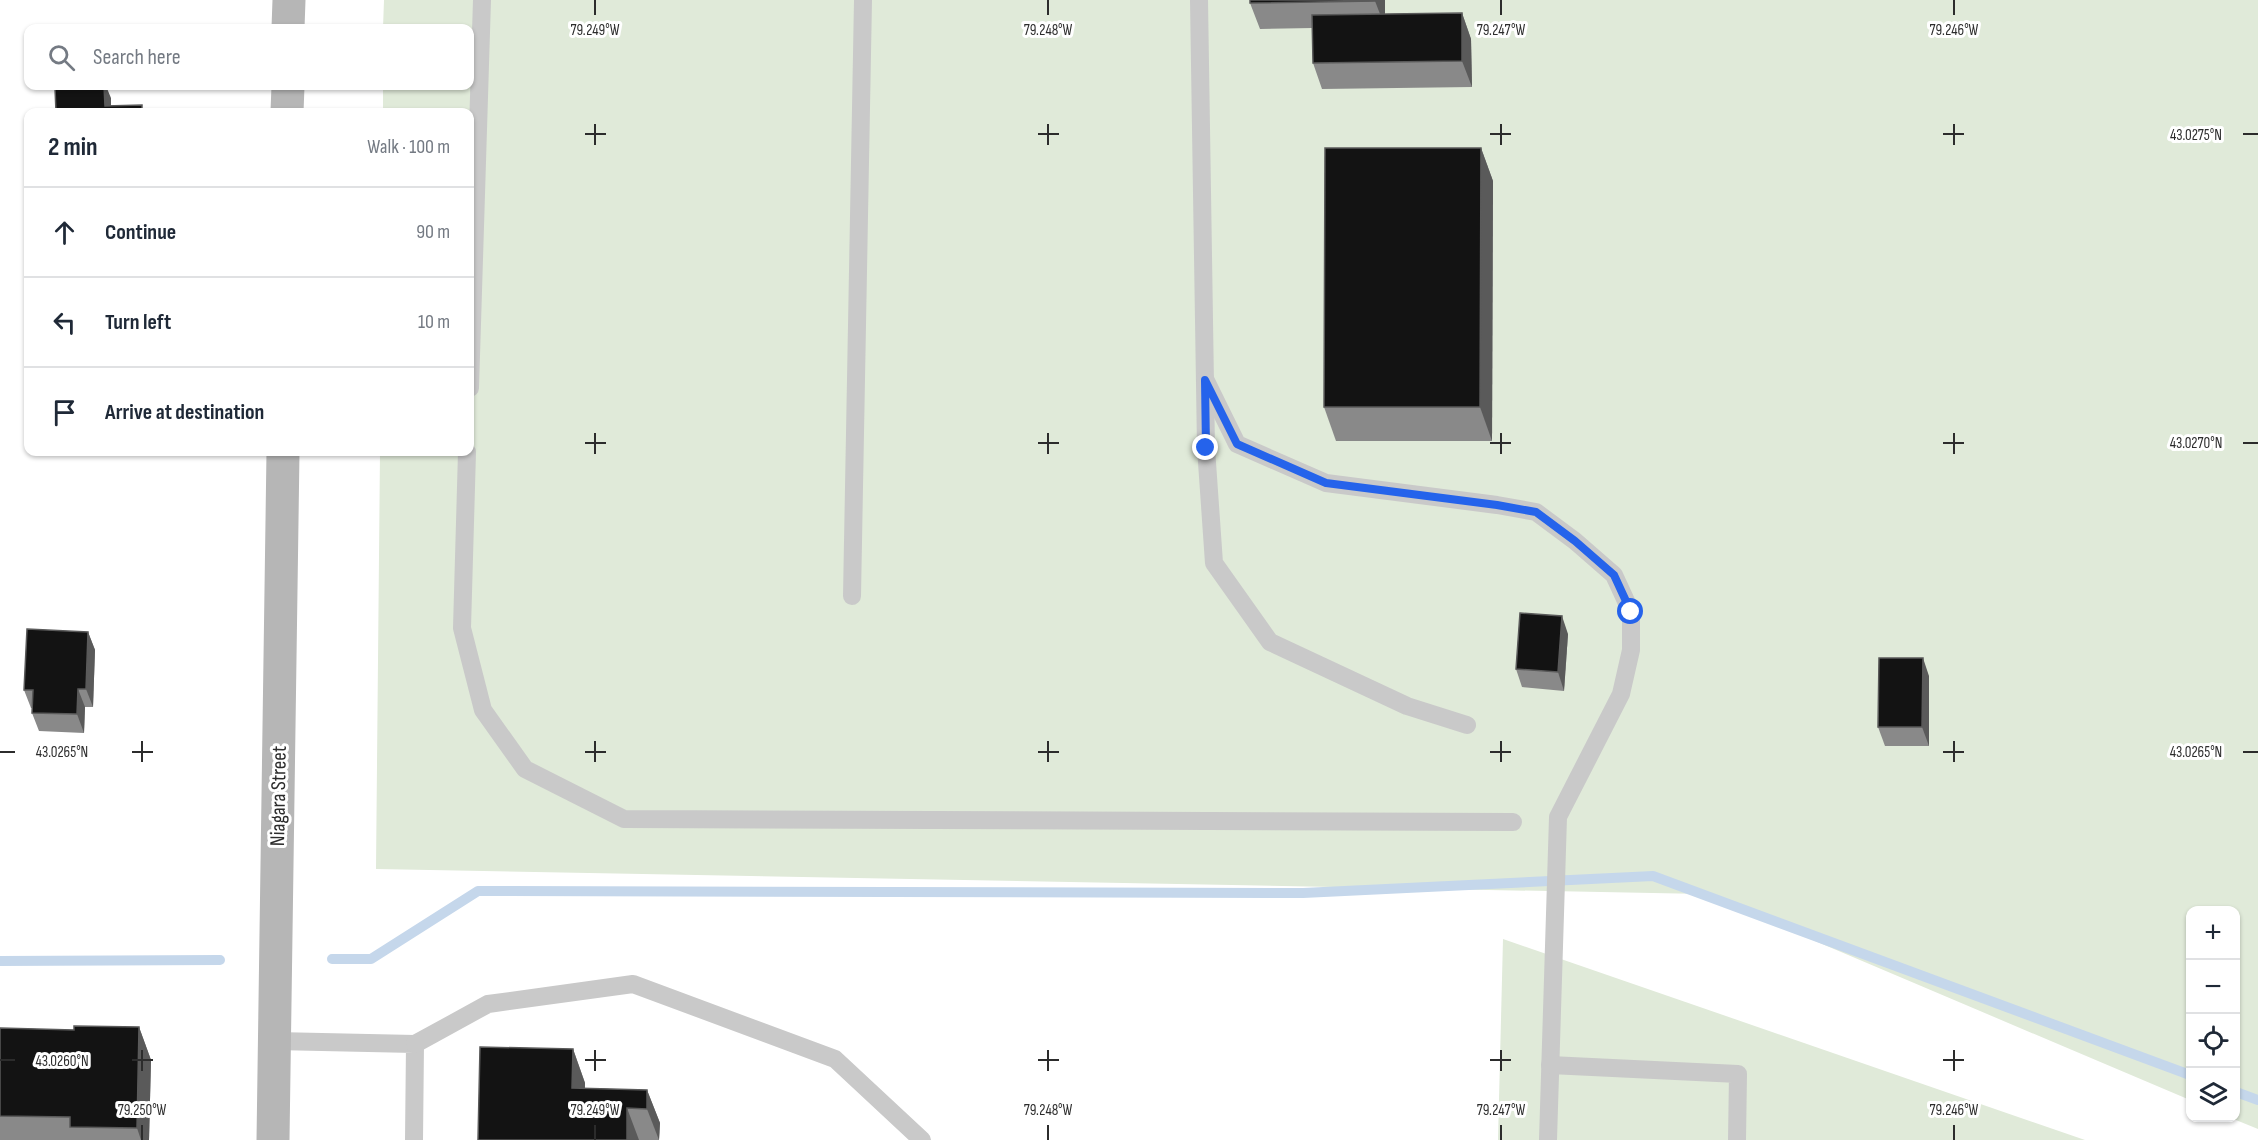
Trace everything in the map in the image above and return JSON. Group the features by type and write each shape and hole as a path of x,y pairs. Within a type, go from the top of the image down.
{"main road":[{"path":"288,24 289,0"},
{"path":"287,108 288,90"},
{"name":"Niagara Street","path":"273,1140 283,456"}],"lane":[{"path":"474,259 482,0"},
{"path":"852,596 863,0"},
{"path":"1199,0 1206,448 1214,563 1269,642 1407,706 1467,724"},
{"path":"1205,380 1237,444 1326,483 1536,512 1575,541 1614,575 1631,612 1631,650 1621,694 1558,817 1548,1140"},
{"path":"467,456 462,628 483,710 525,769 624,819 1513,822"},
{"path":"274,1041 415,1044 488,1004 633,984 835,1059 922,1140"},
{"path":"414,1140 415,1044"},
{"path":"1550,1065 1738,1074 1737,1140"}],"green space":[{"path":"384,0 2258,0 2258,1129 2240,1122 2240,906 2186,906 2186,1098 1704,894 376,869 380,456 474,456 474,108 383,108 383,90 474,90 474,24 383,24"},
{"path":"1503,939 2085,1140 1498,1140"}],"building":[{"path":"1250,0 1375,0 1375,1 1250,3"},
{"path":"1462,13 1462,61 1313,63 1312,15"},
{"path":"55,90 104,90 105,106 142,105 142,108 56,108"},
{"path":"1325,148 1481,148 1480,407 1324,407"},
{"path":"1520,613 1562,616 1558,672 1516,669"},
{"path":"27,629 88,632 86,689 78,689 77,714 32,713 33,690 24,690"},
{"path":"1879,658 1923,658 1922,727 1878,727"},
{"path":"74,1026 139,1027 137,1128 70,1127 70,1117 0,1116 0,1028 74,1030"},
{"path":"480,1047 573,1049 572,1088 647,1090 647,1109 627,1108 627,1140 478,1140"}],"waterway":[{"path":"332,959 371,959 478,891 1303,893 1653,876 2186,1074"},
{"path":"0,961 220,960"},
{"path":"2240,1093 2258,1100"}],"route":[{"path":"1206,448 1205,380 1237,444 1326,483 1536,512 1575,541 1614,575 1631,612"}]}
